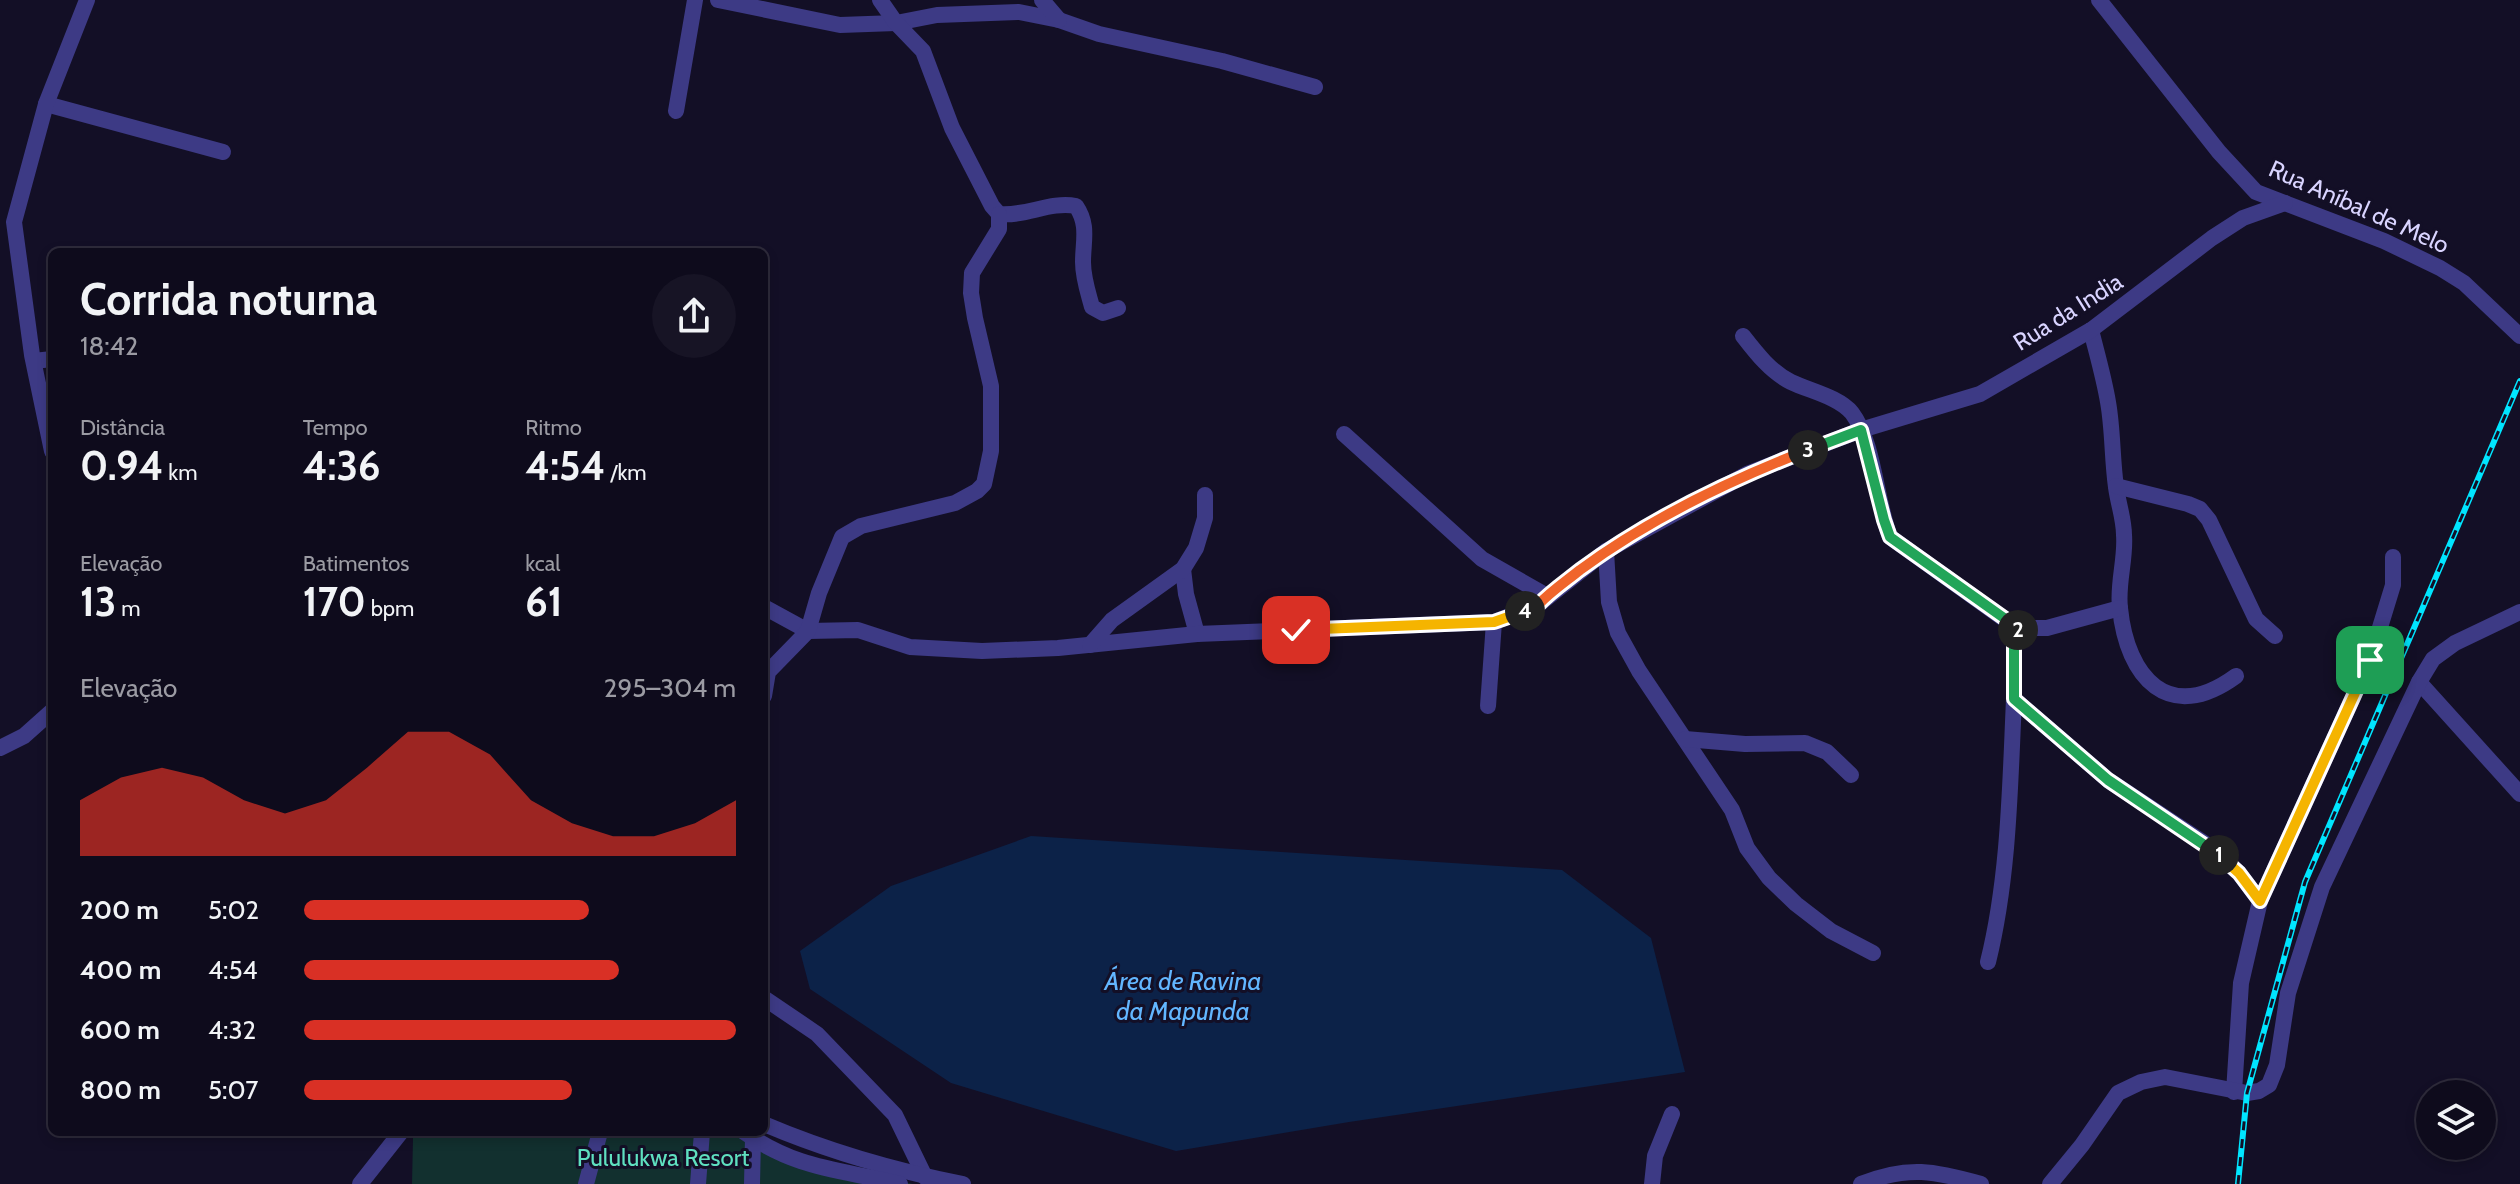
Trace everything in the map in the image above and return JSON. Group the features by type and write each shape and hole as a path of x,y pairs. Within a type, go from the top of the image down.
{"street":[{"path":"48,431 34,361 14,222 46,104 87,0"},
{"path":"676,111 695,0"},
{"path":"718,0 840,25 896,23 940,7 1019,12 1315,87"},
{"path":"768,672 808,631 819,593 842,537 861,526 955,503 977,491 984,484 991,451 991,386 971,293 972,273 999,229 999,214 952,128 923,51 896,23 880,0"},
{"path":"1042,0 1059,20"},
{"name":"Rua Aníbal de Melo","path":"2099,0 2237,174 2256,192 2384,241 2440,268 2464,283 2517,333"},
{"path":"46,104 223,152"},
{"name":"Rua da India","path":"808,631 858,630 910,647 982,651 1090,645 1197,634 1494,622 1538,605 1606,551 1747,474 1861,430 1980,394 2091,330 2243,218 2285,203"},
{"path":"999,214 1014,216 1064,204 1076,206 1083,216 1086,234 1084,274 1092,307 1103,313 1118,308"},
{"path":"2091,330 2109,403 2116,486 2125,536 2120,608 2130,652 2148,683 2171,696 2194,696 2218,689 2236,676"},
{"path":"1743,336 1762,362 1789,381 1823,395 1850,411 1861,430 1890,537 2018,628 2047,628 2120,608"},
{"path":"34,361 48,359"},
{"path":"1344,434 1482,559 1547,596"},
{"path":"2116,486 2200,509 2209,520 2256,619 2275,636"},
{"path":"1090,645 1112,620 1183,569 1196,548 1205,518 1205,495"},
{"path":"1606,551 1609,602 1618,633 1639,671 1732,810 1747,848 1769,878 1796,904 1831,931 1873,953"},
{"path":"2234,1092 2241,983 2260,901 2370,660 2393,585 2393,557"},
{"path":"1183,569 1197,634"},
{"path":"768,609 808,631"},
{"path":"2050,1184 2118,1093 2141,1082 2165,1077 2234,1092 2259,1091 2269,1085 2277,1065 2288,993 2322,887 2419,682 2433,659 2455,643 2520,612"},
{"path":"1488,706 1494,622"},
{"path":"1988,962 1997,923 2004,861 2014,648 2018,628"},
{"path":"2419,682 2520,794"},
{"path":"2014,699 2108,780 2210,847 2239,873 2260,901"},
{"path":"0,748 24,736 48,715"},
{"path":"1685,739 1745,744 1805,743 1827,752 1851,775"},
{"path":"768,1001 817,1034 895,1115 929,1180"},
{"path":"1652,1184 1655,1156 1672,1114"},
{"path":"768,1126 825,1150 929,1180 963,1184"},
{"path":"360,1184 398,1136"},
{"path":"586,1184 599,1136"},
{"path":"698,1184 702,1136"},
{"path":"749,1136 752,1184"},
{"path":"751,1136 811,1166 900,1184"},
{"path":"1861,1184 1904,1172 1940,1172 1974,1183"}],"green space":[{"name":"Pululukwa Resort","path":"763,1136 803,1159 913,1184 412,1184 413,1138"}],"water":[{"name":"Área de Ravina da Mapunda","path":"1031,836 1562,870 1651,938 1685,1072 1176,1151 951,1083 810,989 800,951 891,886"}],"railway":[{"path":"2238,1184 2247,1093 2305,882 2520,381"}],"route":[{"path":"1296,630 1494,622 1515,616 1538,605 1606,551 1659,520 1747,474 1861,430 1890,537 2018,628 2014,648 2014,699 2108,780 2210,847 2239,873 2260,901 2370,660"}]}
